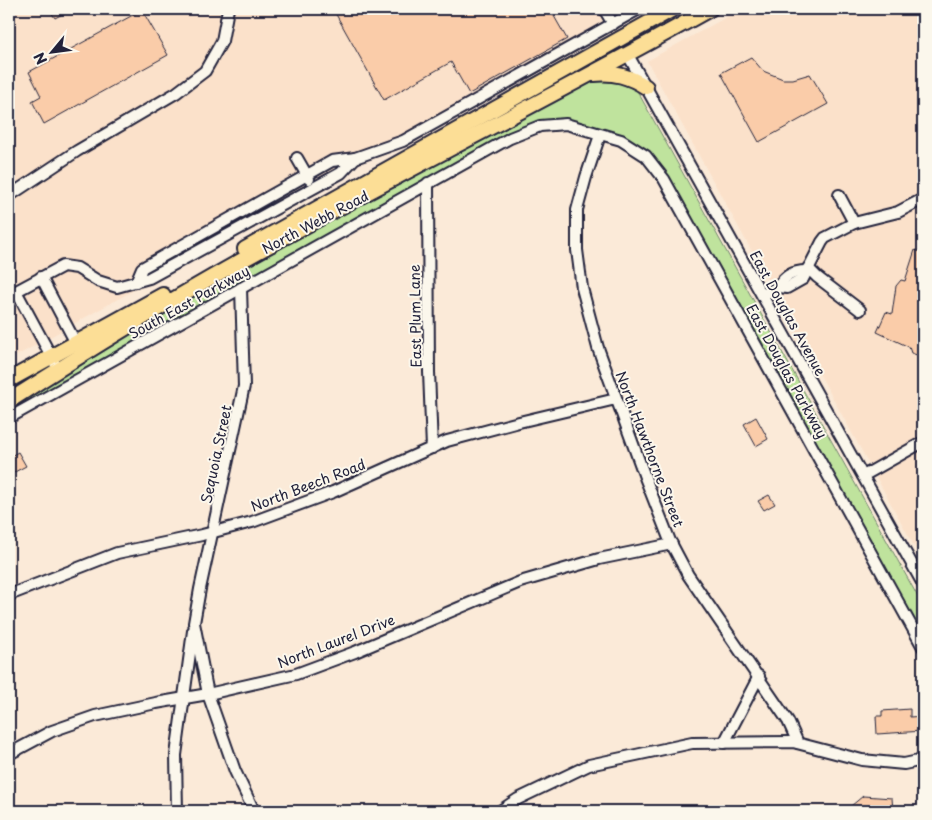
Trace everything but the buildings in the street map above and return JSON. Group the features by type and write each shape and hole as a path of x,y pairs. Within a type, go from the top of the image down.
{"main road":[{"name":"North Webb Road","path":"9,400 55,363 673,9"},
{"name":"North Webb Road","path":"79,349 710,9"},
{"path":"604,48 613,47 628,54 629,48 644,25"},
{"path":"591,74 627,76 646,87"},
{"name":"North Webb Road","path":"9,380 55,363"}],"street":[{"path":"9,196 77,151 176,93 205,70 222,41 228,9"},
{"path":"604,9 613,24"},
{"path":"136,282 142,268 306,175 332,161 356,158 403,141 639,9"},
{"name":"East Douglas Avenue","path":"628,54 923,584"},
{"name":"South East Parkway","path":"9,418 510,138 540,126 566,124 600,135"},
{"name":"North Hawthorne Street","path":"600,135 586,177 578,210 577,250 582,288 598,348 672,544 688,575 759,676 788,721 798,743"},
{"name":"East Douglas Parkway","path":"600,135 621,140 646,156 664,179 923,647"},
{"path":"297,158 314,188"},
{"path":"55,363 12,293 63,266 77,268 98,281 117,287 149,278 341,173 356,158"},
{"name":"East Plum Lane","path":"428,183 432,448"},
{"path":"839,195 854,223"},
{"path":"763,296 778,287 787,288 803,280 807,269 825,238 854,223 898,212 923,200"},
{"path":"222,223 229,235"},
{"path":"807,269 860,310"},
{"path":"41,277 79,349"},
{"name":"Sequoia Street","path":"177,811 176,755 194,623 244,386 240,288"},
{"name":"North Beech Road","path":"9,595 117,553 252,522 333,492 448,441 616,399"},
{"path":"863,476 923,442"},
{"name":"North Laurel Drive","path":"9,754 52,731 95,716 208,694 296,674 355,652 520,582 599,558 672,544"},
{"name":"Sequoia Street","path":"194,623 208,694 235,771 254,811"},
{"path":"724,743 759,676"},
{"path":"500,811 518,799 589,765 692,743 798,743 862,760 904,764 923,760"}],"shaded area":[{"path":"9,9 637,9 9,360"},
{"path":"741,9 923,9 923,562 647,61"}],"green space":[{"path":"606,77 633,85 639,94 923,606 923,640 675,190 620,136 537,123 518,129 9,416 9,407 129,333 433,164 593,81"}]}
